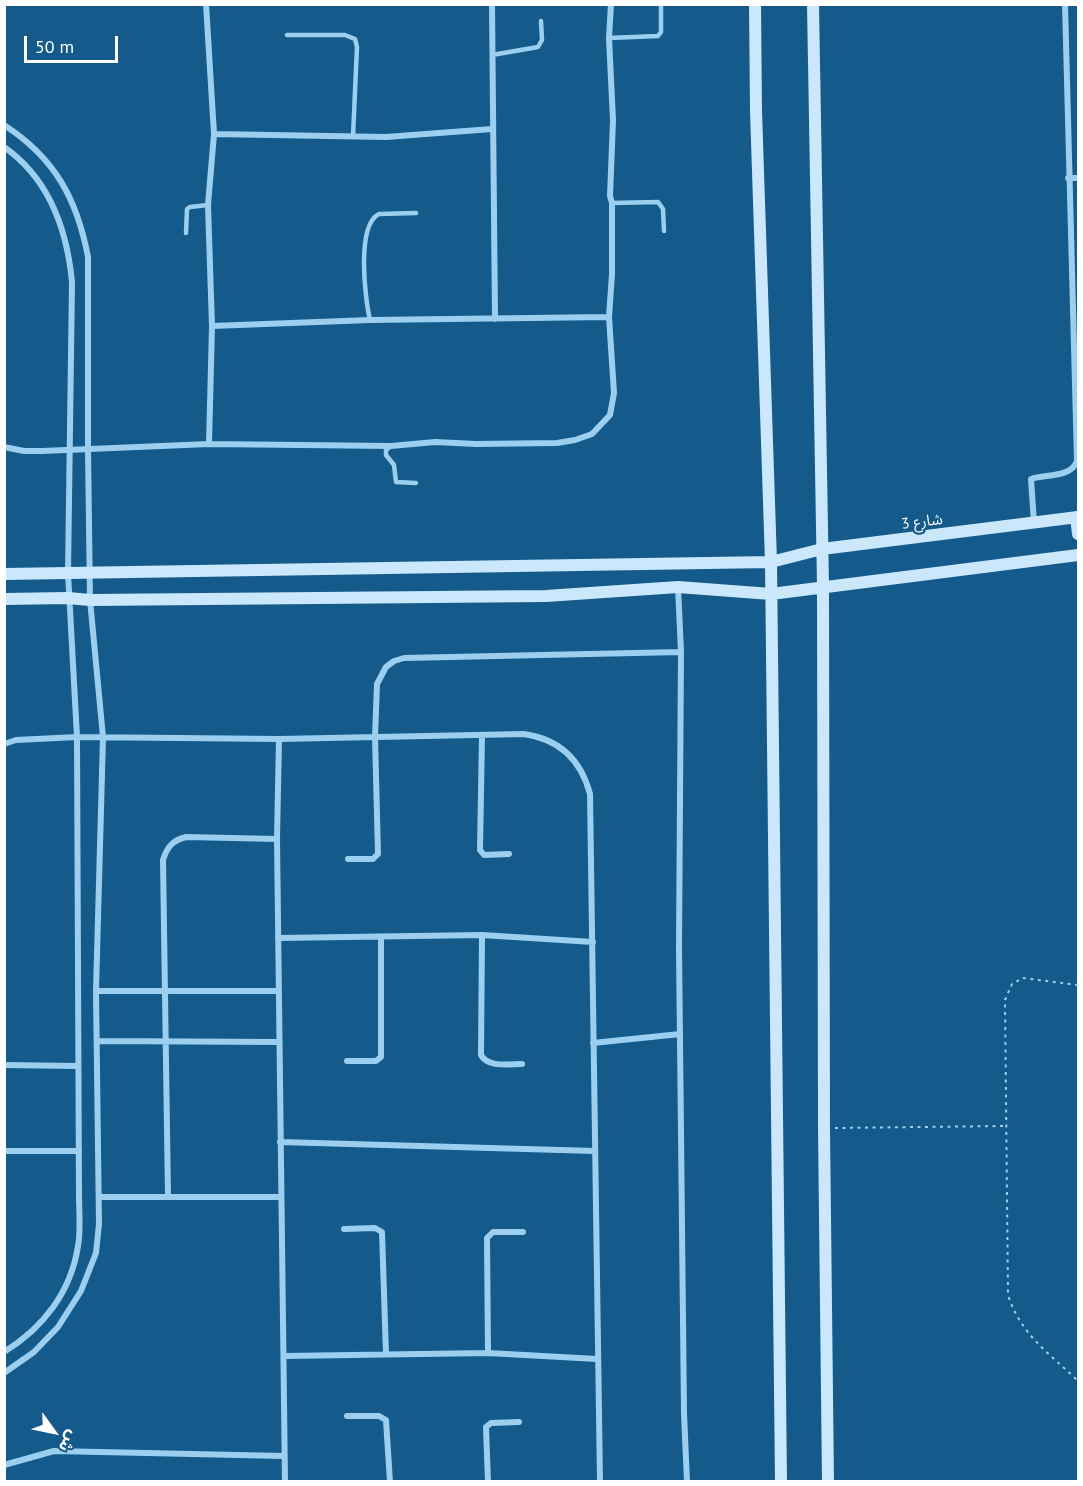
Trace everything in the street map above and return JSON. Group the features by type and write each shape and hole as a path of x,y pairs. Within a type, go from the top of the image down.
{"street":[{"path":"206,4 214,134 208,205 212,326 209,444"},
{"path":"492,4 495,319"},
{"path":"4,447 24,451 209,444 391,446 435,442 557,443 592,434 610,415 614,393 609,317 612,274 610,189 613,120 609,38 611,4"},
{"path":"754,4 771,562 780,1482"},
{"path":"813,4 823,586 824,1128 828,1482"},
{"path":"1034,523 1030,479 1069,472 1075,467 1077,461 1065,4"},
{"path":"4,125 21,136 42,155 59,177 73,202 82,229 88,267 90,600 103,736 96,991 99,1197 96,1253 81,1290 58,1327 34,1352 4,1372"},
{"path":"214,134 386,137 492,129"},
{"path":"4,147 32,173 49,197 62,224 69,253 72,282 68,598 77,737 79,1151 79,1244 74,1268 51,1312 35,1330 4,1352"},
{"path":"1068,178 1078,178"},
{"path":"212,326 370,320 609,317"},
{"path":"1077,517 1078,534"},
{"name":"شارع 3","path":"4,574 771,562 822,549 1077,517"},
{"path":"4,599 546,596 678,586 771,594 1078,555"},
{"path":"678,586 681,652 680,1034 684,1413 687,1482"},
{"path":"348,859 373,859 378,854 376,684 386,667 404,658 681,652"},
{"path":"4,744 16,740 103,736 279,739 524,734 537,736 562,748 581,768 590,794 600,1482"},
{"path":"482,735 480,850 484,855 509,855"},
{"path":"279,739 277,839 285,1482"},
{"path":"168,1196 163,860 165,852 178,839 186,837 277,839"},
{"path":"278,938 482,935 593,942"},
{"path":"482,935 481,1055 490,1063 522,1064"},
{"path":"347,1061 376,1061 381,1057 381,936"},
{"path":"96,991 279,992"},
{"path":"593,1043 680,1034"},
{"path":"97,1041 279,1042"},
{"path":"4,1065 78,1066"},
{"path":"280,1142 595,1151"},
{"path":"4,1151 79,1151"},
{"path":"99,1197 281,1197"},
{"path":"344,1229 375,1228 382,1232 386,1354"},
{"path":"488,1353 487,1238 493,1232 523,1232"},
{"path":"284,1356 488,1353 597,1359"},
{"path":"347,1416 379,1416 386,1420 390,1482"},
{"path":"488,1482 486,1426 491,1423 519,1422"},
{"path":"4,1465 54,1451 284,1456"}],"lane":[{"path":"609,38 658,36 661,32 661,4"},
{"path":"492,55 538,47 542,40 541,21"},
{"path":"287,35 345,34 355,39 357,47 353,136"},
{"path":"612,203 658,202 663,209 664,231"},
{"path":"186,233 187,209 208,205"},
{"path":"370,320 365,299 364,248 371,222 379,214 416,213"},
{"path":"391,446 386,450 386,455 394,465 396,482 416,483"}],"path":[{"path":"1078,985 1023,978 1012,984 1005,1000 1008,1295 1014,1314 1026,1331 1078,1381"},
{"path":"824,1128 1006,1126"}]}
